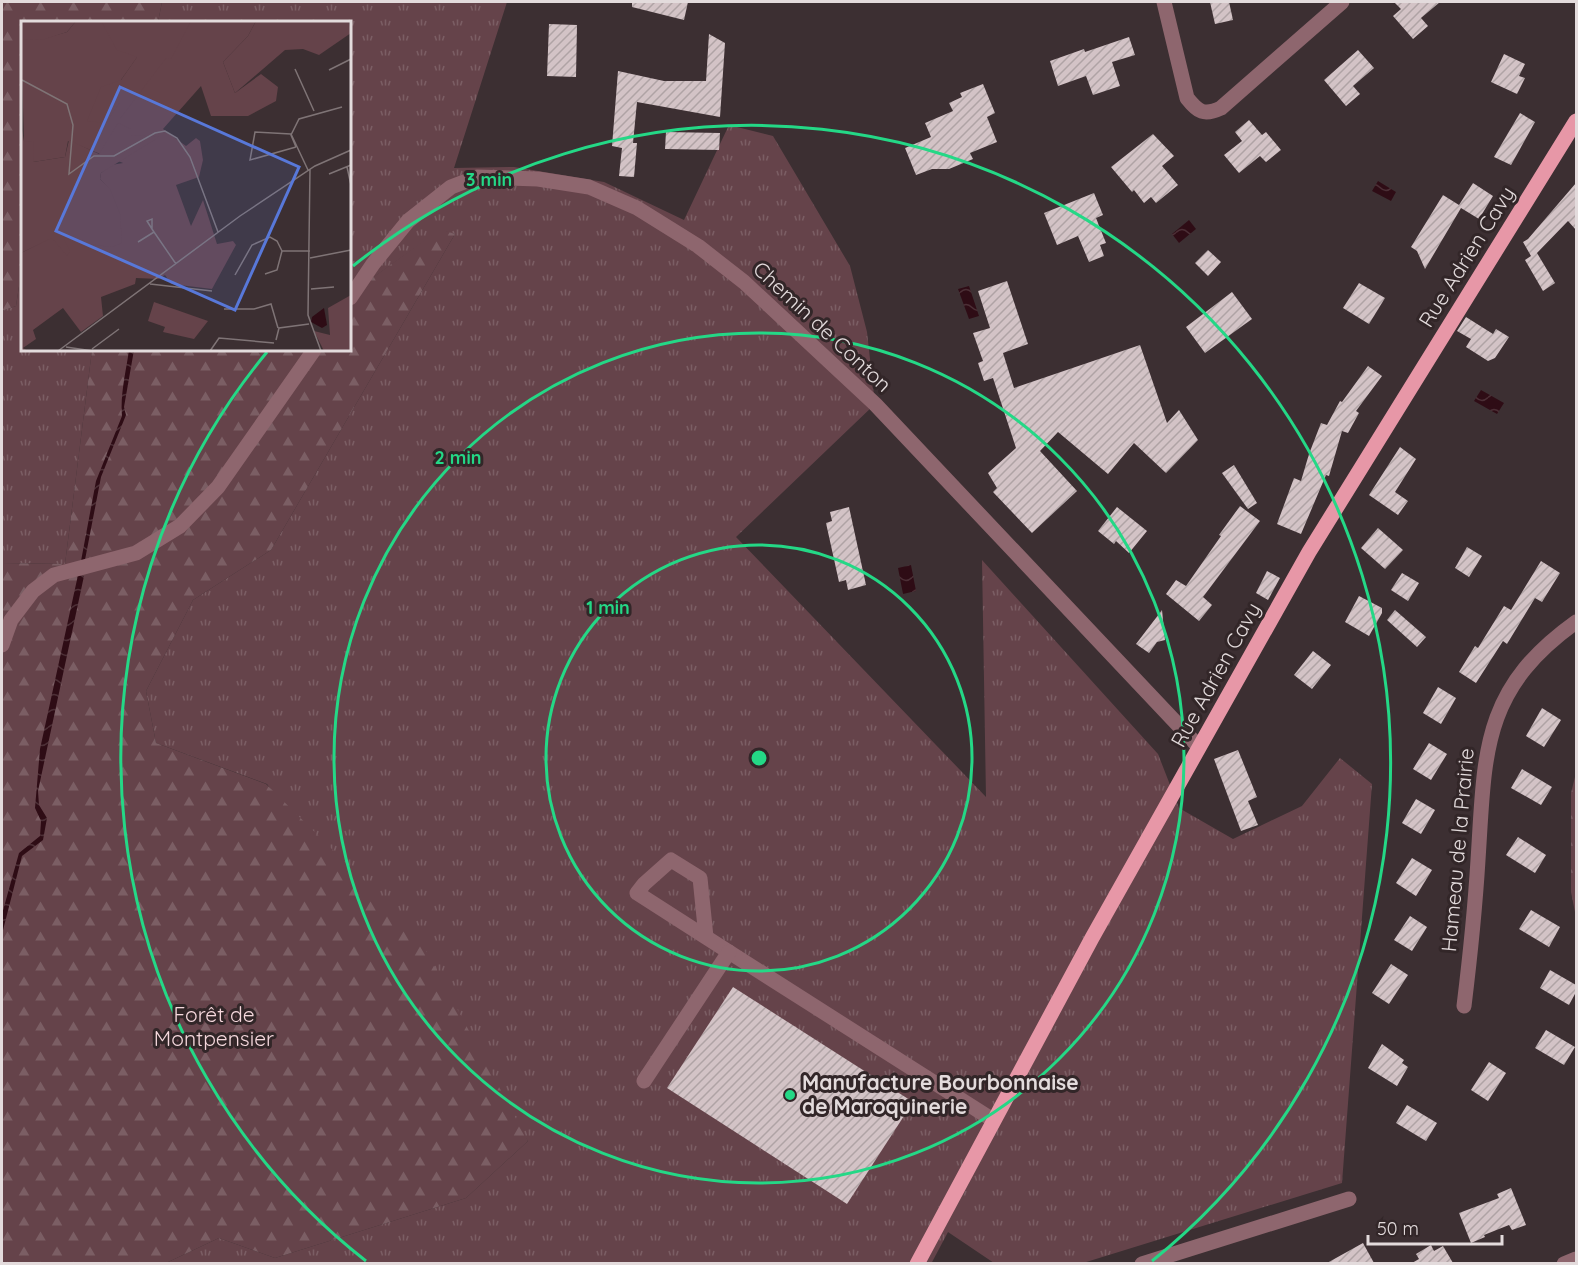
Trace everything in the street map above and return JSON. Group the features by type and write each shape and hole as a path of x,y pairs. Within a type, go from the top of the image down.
{"main road":[{"name":"Rue Adrien Cavy","path":"916,1263 1199,747 1309,552 1576,121"}],"street":[{"path":"1164,2 1187,99 1196,110 1210,113 1221,108 1342,2"},
{"name":"Chemin de Conton","path":"351,297 373,264 408,221 451,187 477,177 538,179 588,188 637,208 698,246 744,282 875,404 1199,747"},
{"path":"2,645 11,620 33,591 54,575 136,553 180,526 218,487 313,351"},
{"name":"Hameau de la Prairie","path":"1464,1006 1474,920 1484,764 1492,729 1504,699 1519,675 1540,651 1576,622"},
{"path":"706,937 700,878 671,860 644,884 638,893 729,952 993,1120"},
{"path":"645,1081 729,952"},
{"path":"1142,1263 1349,1199"},
{"path":"1564,1263 1576,1259"}],"green space":[{"path":"2,2 162,2 158,21 21,21 21,273 16,306 2,311"},
{"path":"162,2 507,2 454,168 514,167 604,182 684,220 729,125 773,136 850,266 867,332 875,404 736,537 986,797 982,560 1158,754 1179,808 1233,839 1302,806 1340,758 1372,784 1342,1183 1083,1263 994,1263 948,1232 931,1264 166,1263 219,1238 275,1258 466,1198 528,1141 267,784 156,743 146,691 193,600 271,550 455,234 440,230 351,293 351,21 158,21"},
{"name":"Forêt de Montpensier","path":"440,229 455,234 271,550 193,600 146,691 156,743 266,784 416,932 528,1141 466,1198 275,1258 219,1238 166,1263 2,1264 2,563 65,564 92,351 351,351 351,293"},
{"path":"21,273 21,351 92,351 65,564 2,563 2,311 16,306"},
{"path":"1576,773 1576,917 1571,892 1571,793"}],"water":[{"path":"1378,181 1396,192 1391,201 1372,191"},
{"path":"1189,220 1196,229 1179,243 1172,234"},
{"path":"969,286 979,316 969,319 958,289"},
{"path":"129,351 134,351 124,407 126,415 101,477 84,565 81,561 96,481 122,416"},
{"path":"1481,390 1504,403 1497,414 1474,401"},
{"path":"911,565 916,591 903,594 898,568"},
{"path":"78,575 84,576 38,791 39,805 47,818 43,840 22,856 2,934 2,914 19,853 40,836 41,821 35,808 40,749"}],"building":[{"path":"632,2 688,2 684,20 632,7"},
{"path":"1210,2 1229,2 1233,20 1215,24"},
{"path":"1394,2 1440,2 1421,18 1428,26 1413,39 1393,16 1401,9"},
{"path":"549,24 577,25 576,77 547,76"},
{"path":"709,34 725,43 720,117 637,102 633,143 637,143 634,177 619,176 622,148 612,146 618,71 664,81 706,81"},
{"path":"1129,37 1135,55 1112,62 1120,86 1093,95 1086,76 1058,86 1050,61"},
{"path":"1358,50 1374,68 1353,86 1360,94 1346,106 1324,80"},
{"path":"1504,54 1525,64 1519,76 1525,78 1517,94 1491,82"},
{"path":"983,84 995,113 987,117 997,142 970,153 973,159 949,169 932,169 916,175 905,148 931,137 925,123 953,111 949,103 962,97 960,93"},
{"path":"1520,113 1535,122 1511,165 1494,157"},
{"path":"1249,120 1262,135 1266,132 1281,150 1266,162 1260,156 1239,173 1224,155 1242,141 1235,132"},
{"path":"666,132 720,133 719,150 665,149"},
{"path":"1153,134 1174,156 1162,166 1178,185 1156,203 1151,197 1144,203 1111,167"},
{"path":"1473,183 1493,196 1479,219 1461,208 1425,269 1417,251 1411,247 1443,195 1459,205"},
{"path":"1576,183 1576,230 1568,221 1537,253 1555,283 1543,291 1525,260 1531,256 1523,242"},
{"path":"1094,193 1103,215 1096,218 1106,243 1100,245 1104,256 1089,262 1078,236 1057,245 1044,213"},
{"path":"1208,250 1221,262 1208,276 1195,263"},
{"path":"1007,281 1028,344 1003,353 1014,388 1140,345 1167,423 1179,410 1198,440 1166,473 1134,443 1108,474 1058,432 1040,451 1077,491 1032,533 993,492 997,488 988,473 1016,448 993,378 984,381 978,363 983,361 973,333 990,328 978,291"},
{"path":"1359,283 1385,298 1369,324 1343,308"},
{"path":"1232,292 1252,319 1205,353 1186,327"},
{"path":"1466,317 1493,334 1496,329 1509,337 1495,358 1488,361 1466,347 1471,339 1457,331"},
{"path":"1368,366 1382,376 1356,411 1359,413 1348,433 1342,431 1329,476 1326,475 1301,534 1277,524 1294,478 1301,481 1321,423 1327,425 1340,401 1342,402"},
{"path":"1400,447 1416,459 1395,492 1408,501 1398,515 1369,495"},
{"path":"1234,465 1257,503 1248,509 1222,473"},
{"path":"1240,506 1260,521 1203,597 1212,605 1199,621 1166,594 1176,580 1186,586"},
{"path":"849,507 866,585 848,590 846,580 839,582 826,523 832,521 830,512"},
{"path":"1117,507 1147,531 1129,553 1116,541 1114,544 1098,531"},
{"path":"1378,528 1403,550 1385,569 1361,548"},
{"path":"1467,547 1482,556 1469,577 1455,568"},
{"path":"1541,561 1560,573 1542,602 1535,598 1507,644 1503,641 1476,683 1459,672 1475,646 1478,648 1504,606 1511,610"},
{"path":"1267,571 1280,578 1268,600 1256,593"},
{"path":"1402,573 1419,583 1408,601 1391,590"},
{"path":"1359,596 1382,608 1382,613 1369,636 1345,622"},
{"path":"1162,610 1165,640 1157,642 1149,653 1136,644"},
{"path":"1395,610 1426,637 1417,647 1387,620"},
{"path":"1313,651 1331,665 1312,689 1294,675"},
{"path":"1438,687 1456,698 1441,724 1423,713"},
{"path":"1542,708 1561,720 1544,747 1526,736"},
{"path":"1429,743 1447,754 1431,780 1413,769"},
{"path":"1238,750 1257,797 1248,801 1258,825 1241,831 1214,759"},
{"path":"1522,769 1552,787 1541,805 1511,788"},
{"path":"1416,799 1435,810 1421,834 1402,823"},
{"path":"1518,837 1546,855 1535,873 1506,855"},
{"path":"1412,858 1432,870 1416,896 1396,883"},
{"path":"1531,910 1560,927 1549,947 1519,929"},
{"path":"1410,916 1427,927 1412,951 1394,940"},
{"path":"1391,964 1408,975 1389,1004 1372,993"},
{"path":"1550,970 1576,985 1576,992 1569,1005 1540,988"},
{"name":"Manufacture Bourbonnaise de Maroquinerie","path":"733,987 913,1102 847,1204 667,1088"},
{"path":"1546,1030 1575,1047 1564,1065 1535,1048"},
{"path":"1382,1044 1404,1060 1402,1063 1408,1067 1397,1086 1368,1068"},
{"path":"1489,1062 1506,1073 1488,1101 1471,1090"},
{"path":"1407,1105 1437,1123 1426,1141 1396,1123"},
{"path":"1511,1188 1526,1225 1512,1230 1509,1225 1471,1243 1459,1213 1499,1198 1497,1194"},
{"path":"1363,1243 1374,1263 1327,1263"},
{"path":"1431,1245 1434,1251 1443,1246 1453,1263 1412,1263 1419,1259 1416,1254"}],"place":[{"name":"Manufacture Bourbonnaise de Maroquinerie","path":"790,1095"}]}
